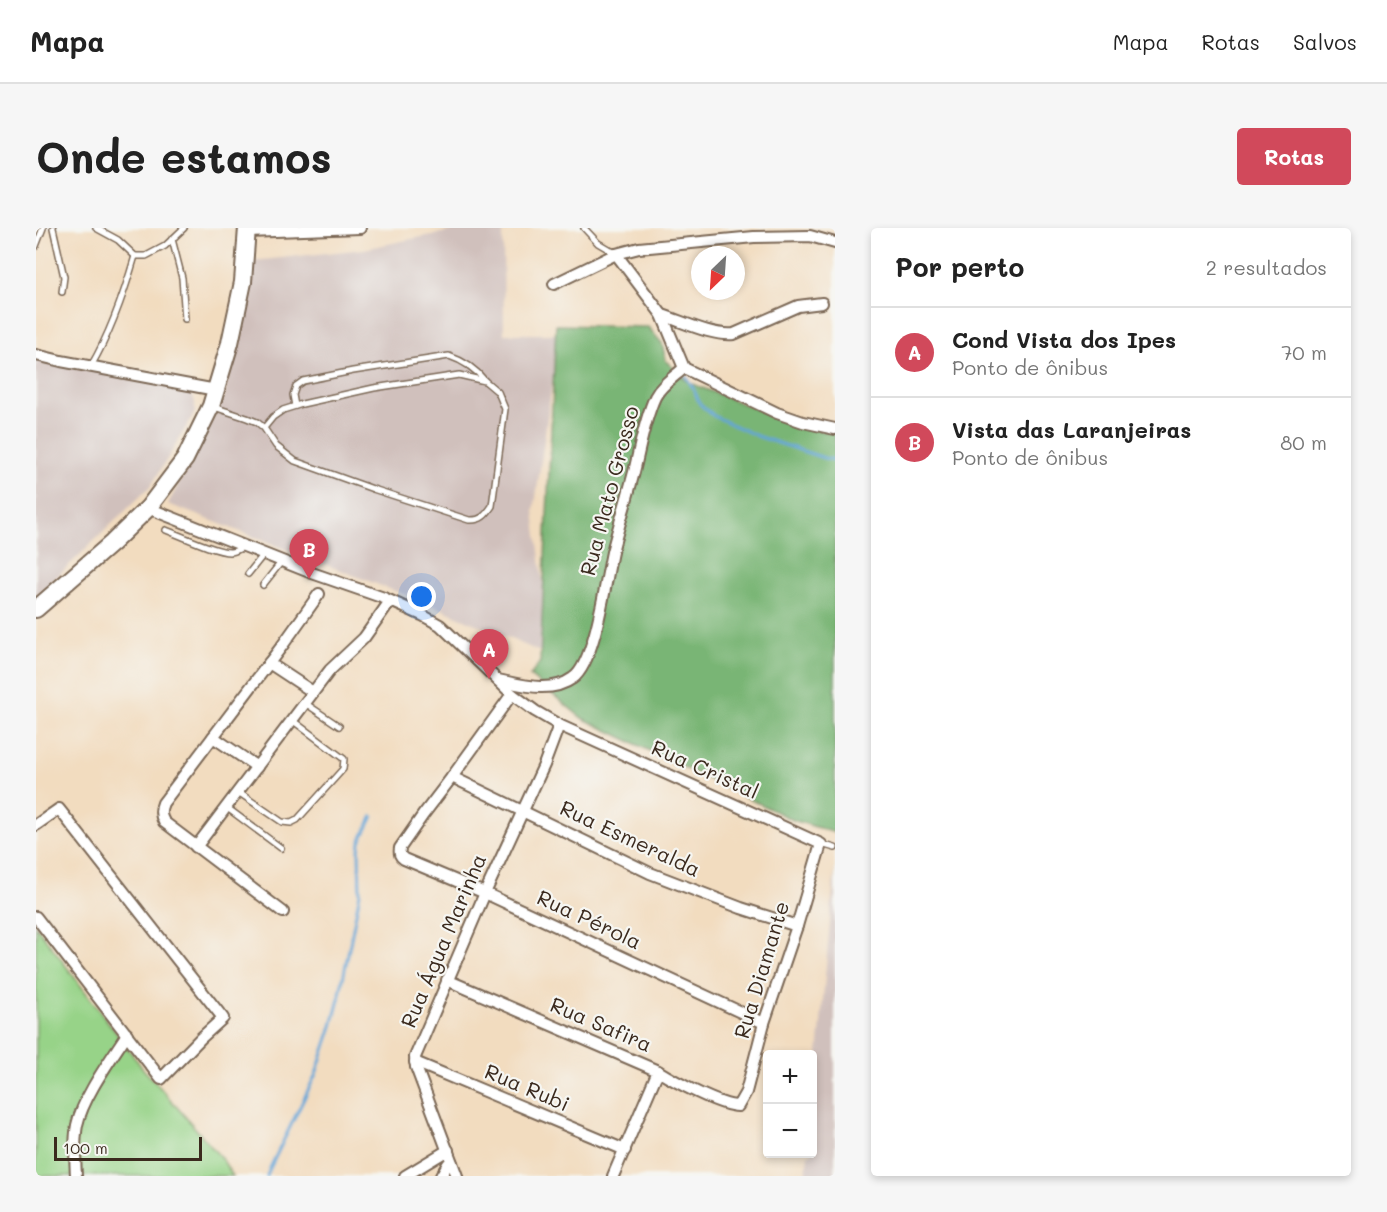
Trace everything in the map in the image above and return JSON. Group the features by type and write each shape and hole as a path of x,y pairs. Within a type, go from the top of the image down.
{"street":[{"path":"36,609 112,543 148,508 185,459 211,406 230,343 243,282 247,230 360,228"},
{"path":"754,237 762,228"},
{"path":"800,228 810,236"},
{"path":"554,284 616,254 639,248 754,237 810,236 835,243"},
{"path":"616,254 662,315 684,368 777,413 835,429"},
{"path":"662,315 724,335 798,306 822,303"},
{"path":"36,355 216,390"},
{"name":"Rua Mato Grosso","path":"498,680 524,686 560,685 575,677 584,664 594,635 612,552 645,425 656,396 665,384 684,368"},
{"name":"Rua Cristal","path":"148,508 422,615 440,625 512,694 559,725 821,844"},
{"path":"284,912 164,822 160,810 163,802 319,594"},
{"path":"196,847 330,670 364,638 390,601"},
{"path":"269,663 314,692"},
{"path":"452,777 512,694"},
{"name":"Rua Água Marinha","path":"457,1176 415,1057 485,892 544,765 559,725"},
{"path":"213,736 257,767"},
{"name":"Rua Esmeralda","path":"452,777 650,873 741,908 796,926"},
{"name":"Rua Pérola","path":"452,777 400,848 400,856 485,892 764,1023"},
{"path":"36,825 59,810 223,1018 161,1079 36,916"},
{"name":"Rua Diamante","path":"738,1106 746,1092 764,1023 821,844"},
{"name":"Rua Safira","path":"447,980 658,1071 725,1104 738,1106"},
{"path":"76,1176 75,1149 78,1124 86,1102 127,1034"},
{"name":"Rua Rubi","path":"415,1062 625,1150"},
{"path":"614,1176 658,1071"},
{"path":"405,1176 448,1150"},
{"path":"441,1176 448,1164 452,1163"}],"lane":[{"path":"36,246 43,228"},
{"path":"53,228 64,277 62,292"},
{"path":"96,228 118,240 135,256 146,256 165,246 184,228"},
{"path":"584,228 598,243 616,254"},
{"path":"172,239 182,278 185,319"},
{"path":"91,366 103,345 127,286 135,256"},
{"path":"211,406 247,418 264,428 276,446 295,461 373,489 469,520 485,516 492,506 505,409 498,393 478,372 462,360 449,356 303,381 296,386 293,395 295,406"},
{"path":"264,428 283,410 374,388 459,375 485,381"},
{"path":"166,530 218,550 231,552 245,546"},
{"path":"248,574 264,553"},
{"path":"263,585 282,561"},
{"path":"305,703 339,726"},
{"path":"238,792 282,822 291,823 297,820 343,769 344,759 292,720"},
{"path":"226,807 280,848"},
{"name":"Rua Cristal","path":"821,844 835,848"}],"shaded area":[{"path":"465,228 503,228 504,334 559,334 534,511 552,657 439,608 168,504 224,397 253,261 364,249"},
{"path":"36,358 178,387 191,392 195,402 195,412 151,486 36,597"},
{"path":"835,866 835,1176 806,1176 808,1158 817,1158 817,1066"}],"green space":[{"path":"556,325 648,327 662,343 666,361 688,382 801,427 835,433 835,833 793,820 582,718 530,676 540,662"},
{"path":"36,926 144,1070 222,1159 233,1176 36,1176"}],"waterway":[{"path":"685,375 700,404 714,416 757,436 835,460"},
{"path":"267,1176 316,1074 332,1026 360,893 360,842 373,816"}],"place":[{"name":"Vista das Laranjeiras","path":"309,579"},
{"name":"Cond Vista dos Ipes","path":"489,679"}]}
